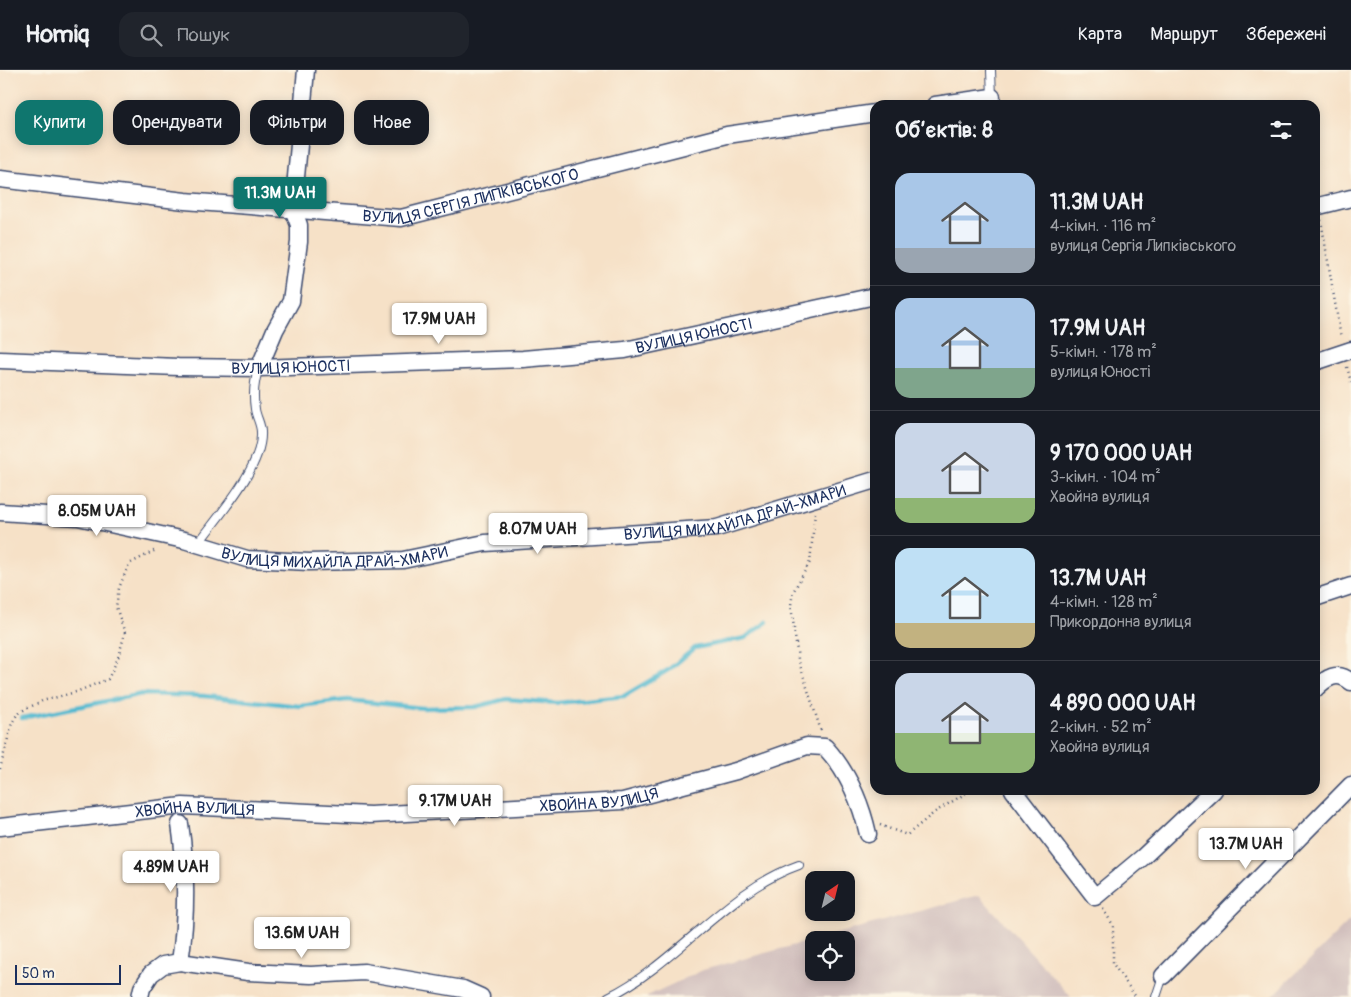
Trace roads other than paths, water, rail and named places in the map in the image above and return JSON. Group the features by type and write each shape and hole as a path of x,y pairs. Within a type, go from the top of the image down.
{"street":[{"path":"259,368 275,330 291,301 299,242 299,224 293,209 306,70"},
{"name":"ВУЛИЦЯ СЕРГІЯ ЛИПКІВСЬКОГО","path":"0,179 185,201 401,218 727,135 870,114"},
{"path":"1320,205 1351,198"},
{"name":"ВУЛИЦЯ ЮНОСТІ","path":"0,360 178,367 259,368 524,359 625,350 870,297"},
{"path":"1320,360 1347,352"},
{"name":"ВУЛИЦЯ МИХАЙЛА ДРАЙ-ХМАРИ","path":"0,512 78,517 198,544 247,559 310,562 403,560 485,542 717,528 816,496 870,481"},
{"path":"1320,596 1351,586"},
{"path":"1320,684 1334,675 1344,676 1351,682"},
{"name":"ХВОЙНА ВУЛИЦЯ","path":"0,827 183,806 370,815 623,801 736,771 807,746 825,747 838,762 863,812 868,834"},
{"path":"1163,976 1351,785"},
{"path":"1017,795 1095,897 1143,857 1209,795"},
{"path":"180,824 185,854 187,894 186,919 180,962"},
{"path":"140,997 142,988 151,974 163,965 180,962 248,972 311,975 364,972 464,989 482,997"}],"lane":[{"path":"991,70 992,100"},
{"path":"198,544 246,477 257,454 261,432 255,410 255,379 259,368"},
{"path":"608,997 622,990 662,960 725,908 780,872 800,865"},
{"path":"1156,997 1163,976"}],"waterway":[{"path":"22,718 142,694 204,696 300,706 347,700 423,708 475,707 506,699 557,703 624,696 668,670 695,648 745,638 767,622"}]}
